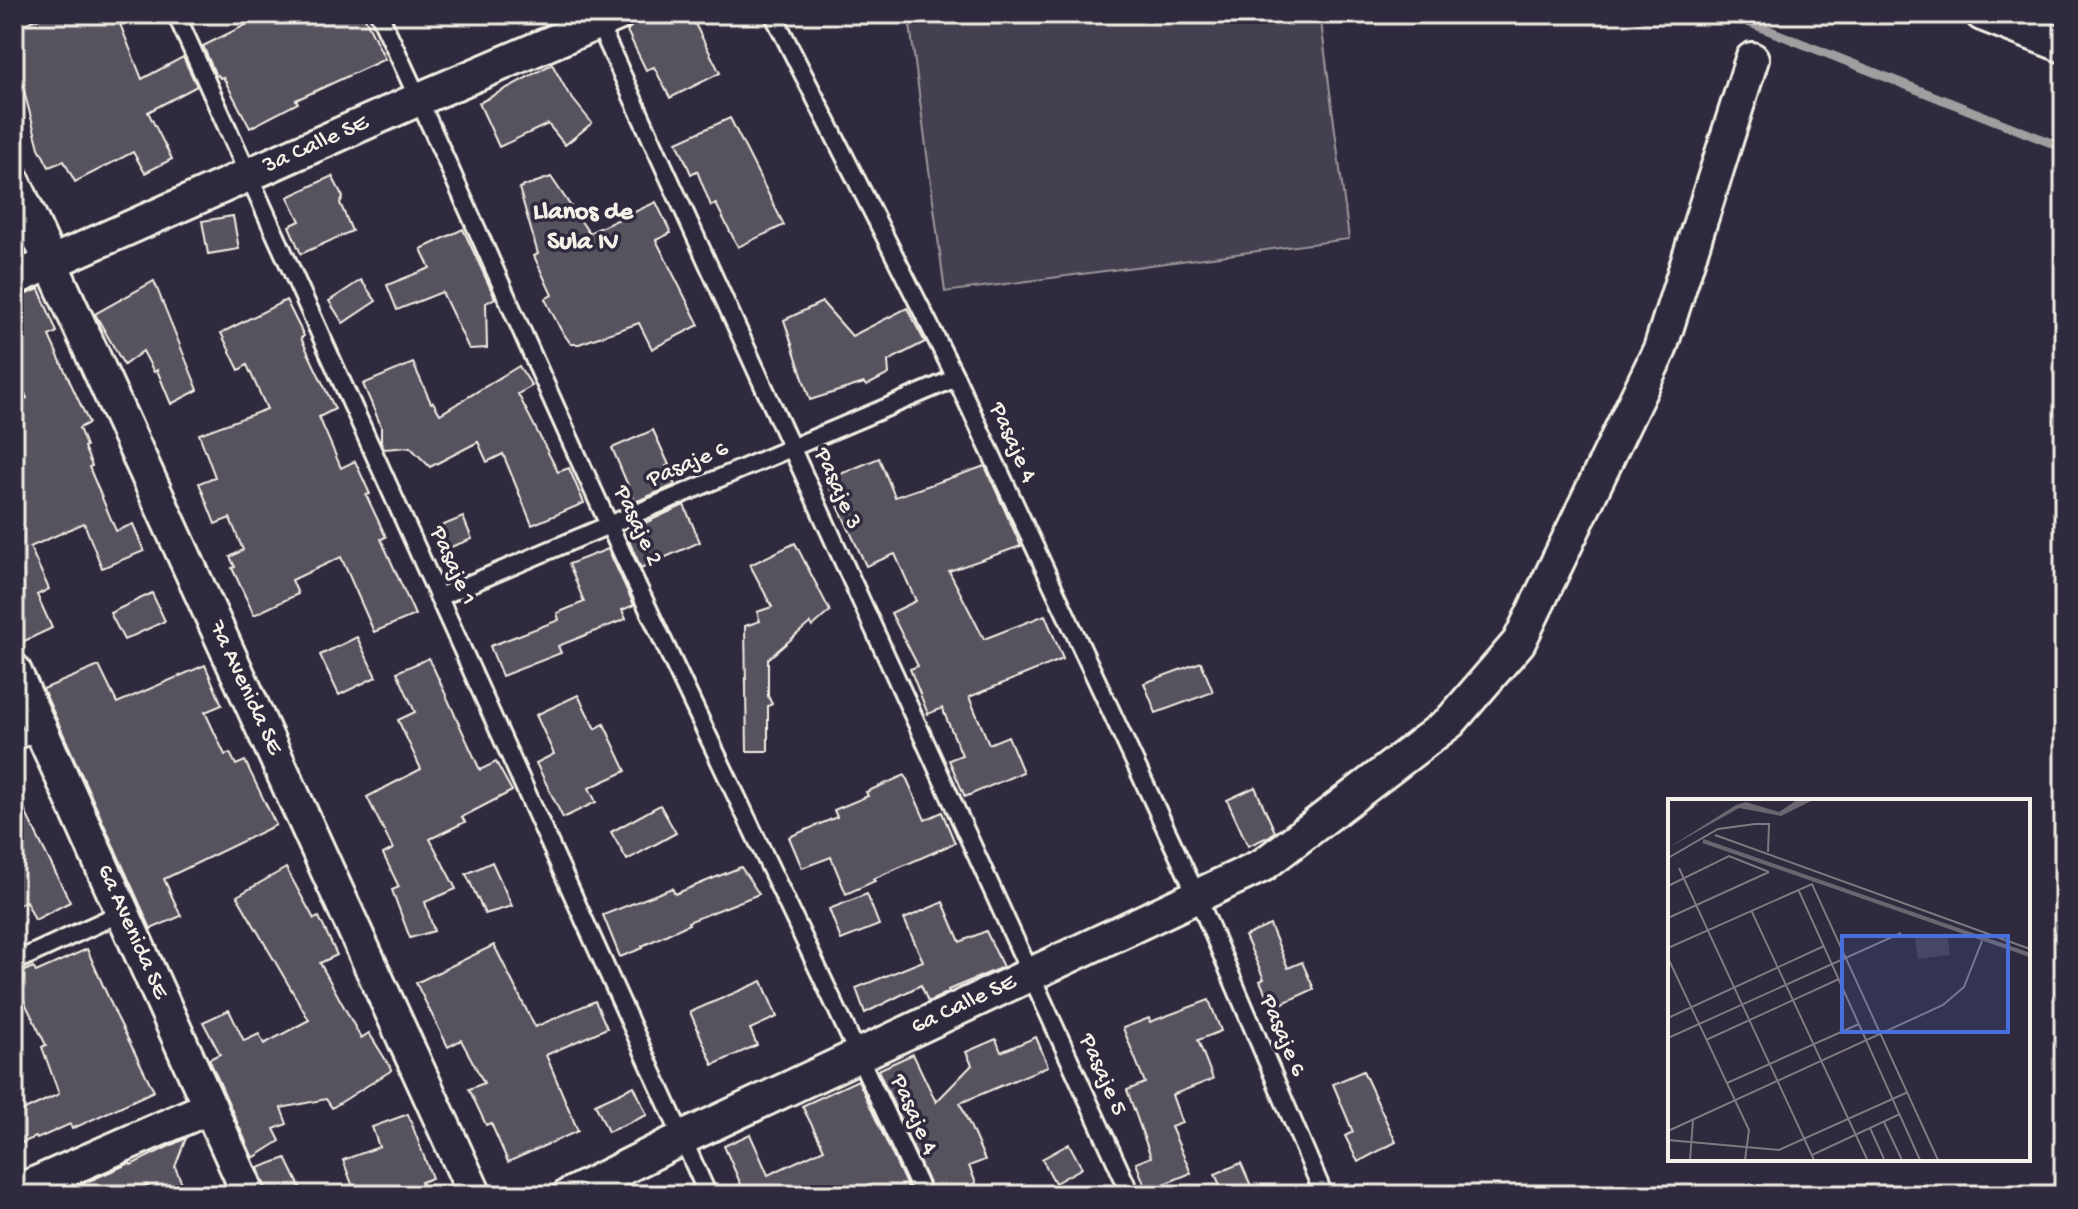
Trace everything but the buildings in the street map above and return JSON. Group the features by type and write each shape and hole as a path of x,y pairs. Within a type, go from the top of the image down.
{"street":[{"path":"1982,14 2064,46"},
{"name":"3a Calle SE","path":"14,279 419,99 609,19"},
{"name":"6a Calle SE","path":"569,1195 683,1138 1263,865 1450,722 1519,642 1660,349 1752,59"},
{"name":"7a Avenida SE","path":"14,182 475,1195"},
{"name":"6a Avenida SE","path":"14,670 27,736 123,912 249,1195"},
{"path":"14,1193 210,1107"}],"lane":[{"name":"Pasaje 1","path":"176,14 683,1138"},
{"name":"Pasaje 2","path":"379,14 609,525 859,1055"},
{"name":"Pasaje 4","path":"773,14 956,378 1197,896"},
{"name":"Pasaje 3","path":"609,19 792,447 1030,974"},
{"name":"Pasaje 6","path":"439,597 956,378"},
{"name":"Pasaje 6","path":"1197,896 1324,1195"},
{"path":"14,962 123,912"},
{"name":"Pasaje 5","path":"1030,974 1131,1195"},
{"name":"Pasaje 4","path":"859,1055 923,1195"},
{"path":"683,1138 708,1195"}],"shaded area":[{"path":"928,14 1320,14 1349,239 945,292 909,17"}],"waterway":[{"path":"1728,14 2064,148"}],"district":[{"name":"Llanos de Sula IV","path":"583,228"}]}
